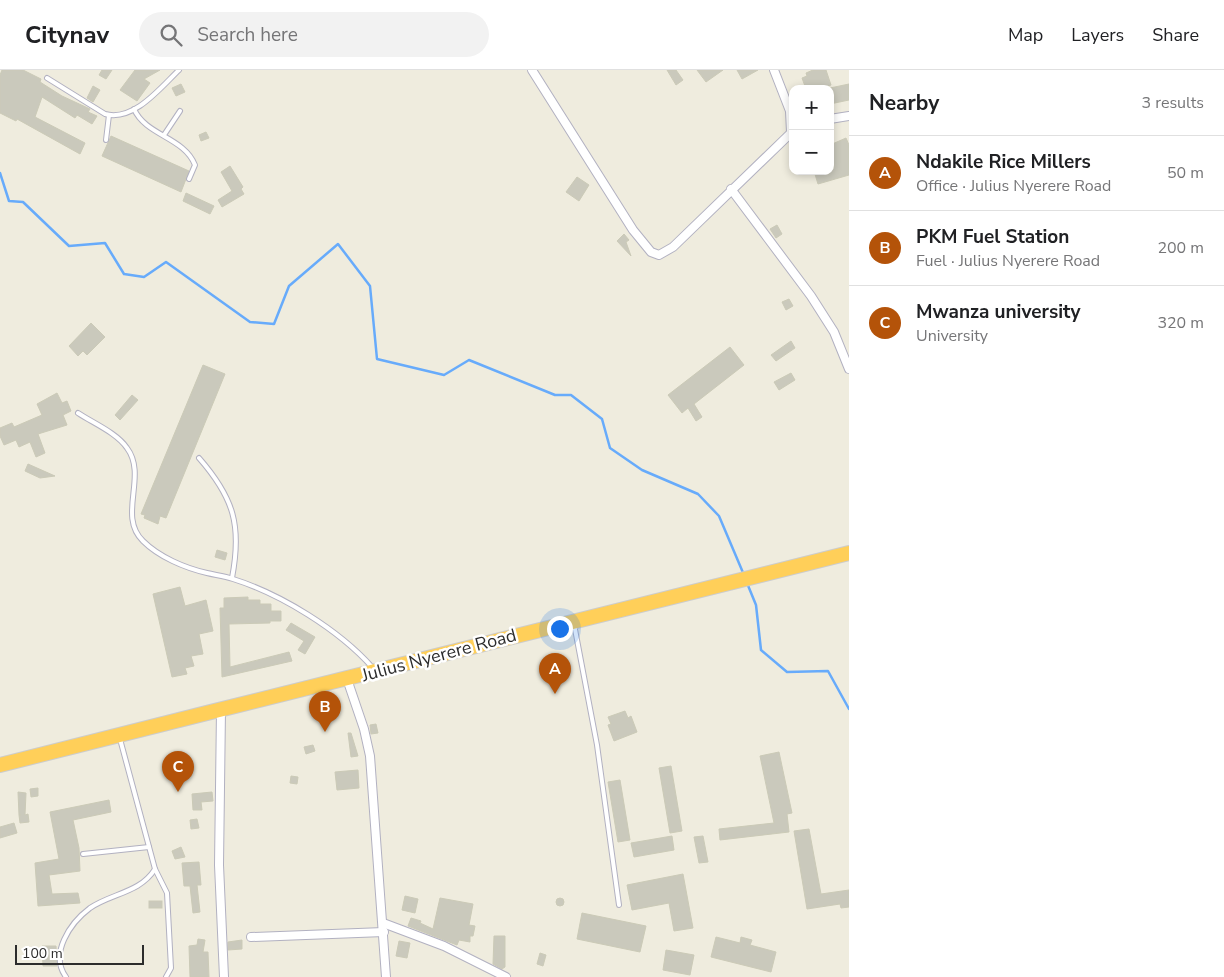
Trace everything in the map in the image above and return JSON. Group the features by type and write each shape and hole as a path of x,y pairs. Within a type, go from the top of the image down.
{"highway":[{"name":"Julius Nyerere Road","path":"0,765 347,679 574,619 849,553"}],"street":[{"path":"532,70 602,185 632,230 652,252 659,255 665,253 789,135"},
{"path":"774,70 790,111 792,130"},
{"path":"834,118 849,116"},
{"path":"730,189 811,296 834,332 849,368"},
{"path":"347,679 364,729 370,756 384,923 386,977"},
{"path":"221,710 219,864 224,977"},
{"path":"384,923 444,946 506,977"},
{"path":"251,937 384,932"}],"lane":[{"path":"47,78 109,115 134,109 179,70"},
{"path":"134,109 142,121 181,146 193,160 195,166 189,179"},
{"path":"164,135 180,111"},
{"path":"106,140 109,115"},
{"path":"78,413 122,442 132,455 136,475 132,517 136,532 152,550 187,568 232,578 293,606 345,641 376,671"},
{"path":"199,458 219,480 230,507 237,536 232,578"},
{"path":"574,619 597,744 619,905"},
{"path":"119,735 155,869 167,893 171,968 166,977"},
{"path":"83,854 149,848"},
{"path":"66,977 59,967 60,946 80,916 92,907 145,882 155,869"}],"building":[{"path":"2,70 23,70 41,79 40,82 62,96 90,109 88,112 97,116 92,124 77,115 75,118 42,97 35,117 85,143 80,154 17,119 16,121 0,113 0,75"},
{"path":"102,70 112,70 106,79 99,75"},
{"path":"135,70 160,70 144,79 150,83 137,101 120,90"},
{"path":"667,70 676,70 683,80 676,85"},
{"path":"697,70 723,70 706,82"},
{"path":"737,70 758,70 742,79"},
{"path":"813,70 826,70 831,85 805,85 802,78 807,76 806,73"},
{"path":"181,84 185,92 176,96 172,88"},
{"path":"849,84 849,100 834,103 834,87"},
{"path":"93,86 100,90 93,102 87,98"},
{"path":"206,132 209,138 201,141 199,135"},
{"path":"111,136 189,171 181,192 102,156"},
{"path":"846,138 849,145 849,175 818,184 815,175 834,175 834,143"},
{"path":"230,166 243,187 241,189 244,194 222,207 218,200 232,191 221,172"},
{"path":"577,177 589,185 579,201 566,192"},
{"path":"186,193 214,206 210,214 183,201"},
{"path":"777,225 782,234 776,238 770,229"},
{"path":"624,234 629,240 626,242 631,256 617,241"},
{"path":"789,299 793,306 786,310 782,302"},
{"path":"91,323 105,337 87,355 83,351 78,356 69,346"},
{"path":"791,341 795,348 776,361 771,355"},
{"path":"730,347 744,365 694,404 702,417 696,421 688,408 682,413 668,395"},
{"path":"203,365 225,374 166,518 160,516 158,524 144,518 145,515 141,514"},
{"path":"791,373 795,380 779,390 774,382"},
{"path":"57,393 62,403 67,401 71,411 63,415 67,425 38,434 45,453 36,457 30,442 19,447 16,440 4,445 0,436 0,428 12,423 14,427 42,415 37,404"},
{"path":"132,395 138,400 120,420 115,415"},
{"path":"28,464 55,476 40,478 25,471"},
{"path":"217,550 227,553 225,560 215,557"},
{"path":"180,587 185,606 206,600 213,631 199,634 203,654 191,656 194,666 185,668 187,674 172,677 153,594"},
{"path":"248,597 248,600 260,600 260,604 271,604 271,611 281,611 281,621 229,624 230,667 289,652 292,661 222,677 220,608 224,608 224,598"},
{"path":"291,623 315,637 305,654 298,650 304,641 286,630"},
{"path":"625,711 628,718 631,716 637,732 614,741 608,725 611,724 608,717"},
{"path":"376,724 378,733 371,734 370,725"},
{"path":"348,733 351,733 358,756 351,757"},
{"path":"313,745 315,751 306,754 304,747"},
{"path":"779,752 792,813 787,814 789,832 720,840 719,829 774,823 760,756"},
{"path":"671,766 682,831 670,833 659,768"},
{"path":"358,770 359,788 337,790 335,772"},
{"path":"291,776 298,777 297,784 290,783"},
{"path":"620,780 630,840 618,842 608,782"},
{"path":"38,788 38,796 31,797 30,789"},
{"path":"18,792 26,793 25,815 28,814 29,822 20,823"},
{"path":"212,792 213,801 201,802 202,810 193,810 192,794"},
{"path":"109,800 111,812 73,820 79,848 80,871 49,875 52,894 78,893 80,903 38,906 35,863 59,859 50,812"},
{"path":"197,819 199,828 191,829 190,820"},
{"path":"14,823 17,833 0,838 0,827"},
{"path":"809,829 821,894 849,890 849,907 841,908 840,904 807,909 794,831"},
{"path":"672,836 674,850 634,857 631,843"},
{"path":"703,836 708,862 699,863 694,837"},
{"path":"181,847 185,857 175,859 172,851"},
{"path":"199,862 201,885 197,885 200,912 193,913 190,886 184,886 182,863"},
{"path":"683,874 693,928 674,931 669,903 632,910 627,885"},
{"path":"405,896 418,899 415,913 402,910"},
{"path":"440,898 473,904 469,925 475,926 473,936 470,936 470,942 459,940 457,945 408,926 411,918 421,921 420,923 433,929"},
{"path":"560,898 564,902 560,906 556,902"},
{"path":"149,901 162,901 162,908 149,908"},
{"path":"582,913 646,926 640,952 577,939"},
{"path":"494,936 505,936 505,967 502,969 493,964"},
{"path":"716,937 740,943 741,937 752,940 750,945 776,952 771,972 711,957"},
{"path":"198,939 205,940 203,952 208,952 209,977 190,977 189,946 197,945"},
{"path":"242,940 242,949 228,950 228,942"},
{"path":"399,941 410,943 407,958 396,956"},
{"path":"42,946 56,946 57,966 43,966"},
{"path":"666,950 694,955 690,975 663,970"},
{"path":"540,953 546,955 543,966 537,964"}],"waterway":[{"path":"0,173 9,201 23,202 69,246 105,243 124,274 144,277 166,262 250,322 274,324 289,286 338,244 370,286 377,359 444,375 469,360 555,395 571,395 602,419 610,448 642,470 698,494 719,516 744,575"},
{"path":"747,583 756,605 761,650 787,672 828,671 849,709"}],"place":[{"name":"Ndakile Rice Millers","path":"555,694"},
{"name":"PKM Fuel Station","path":"325,732"},
{"name":"Mwanza university","path":"178,792"}]}
